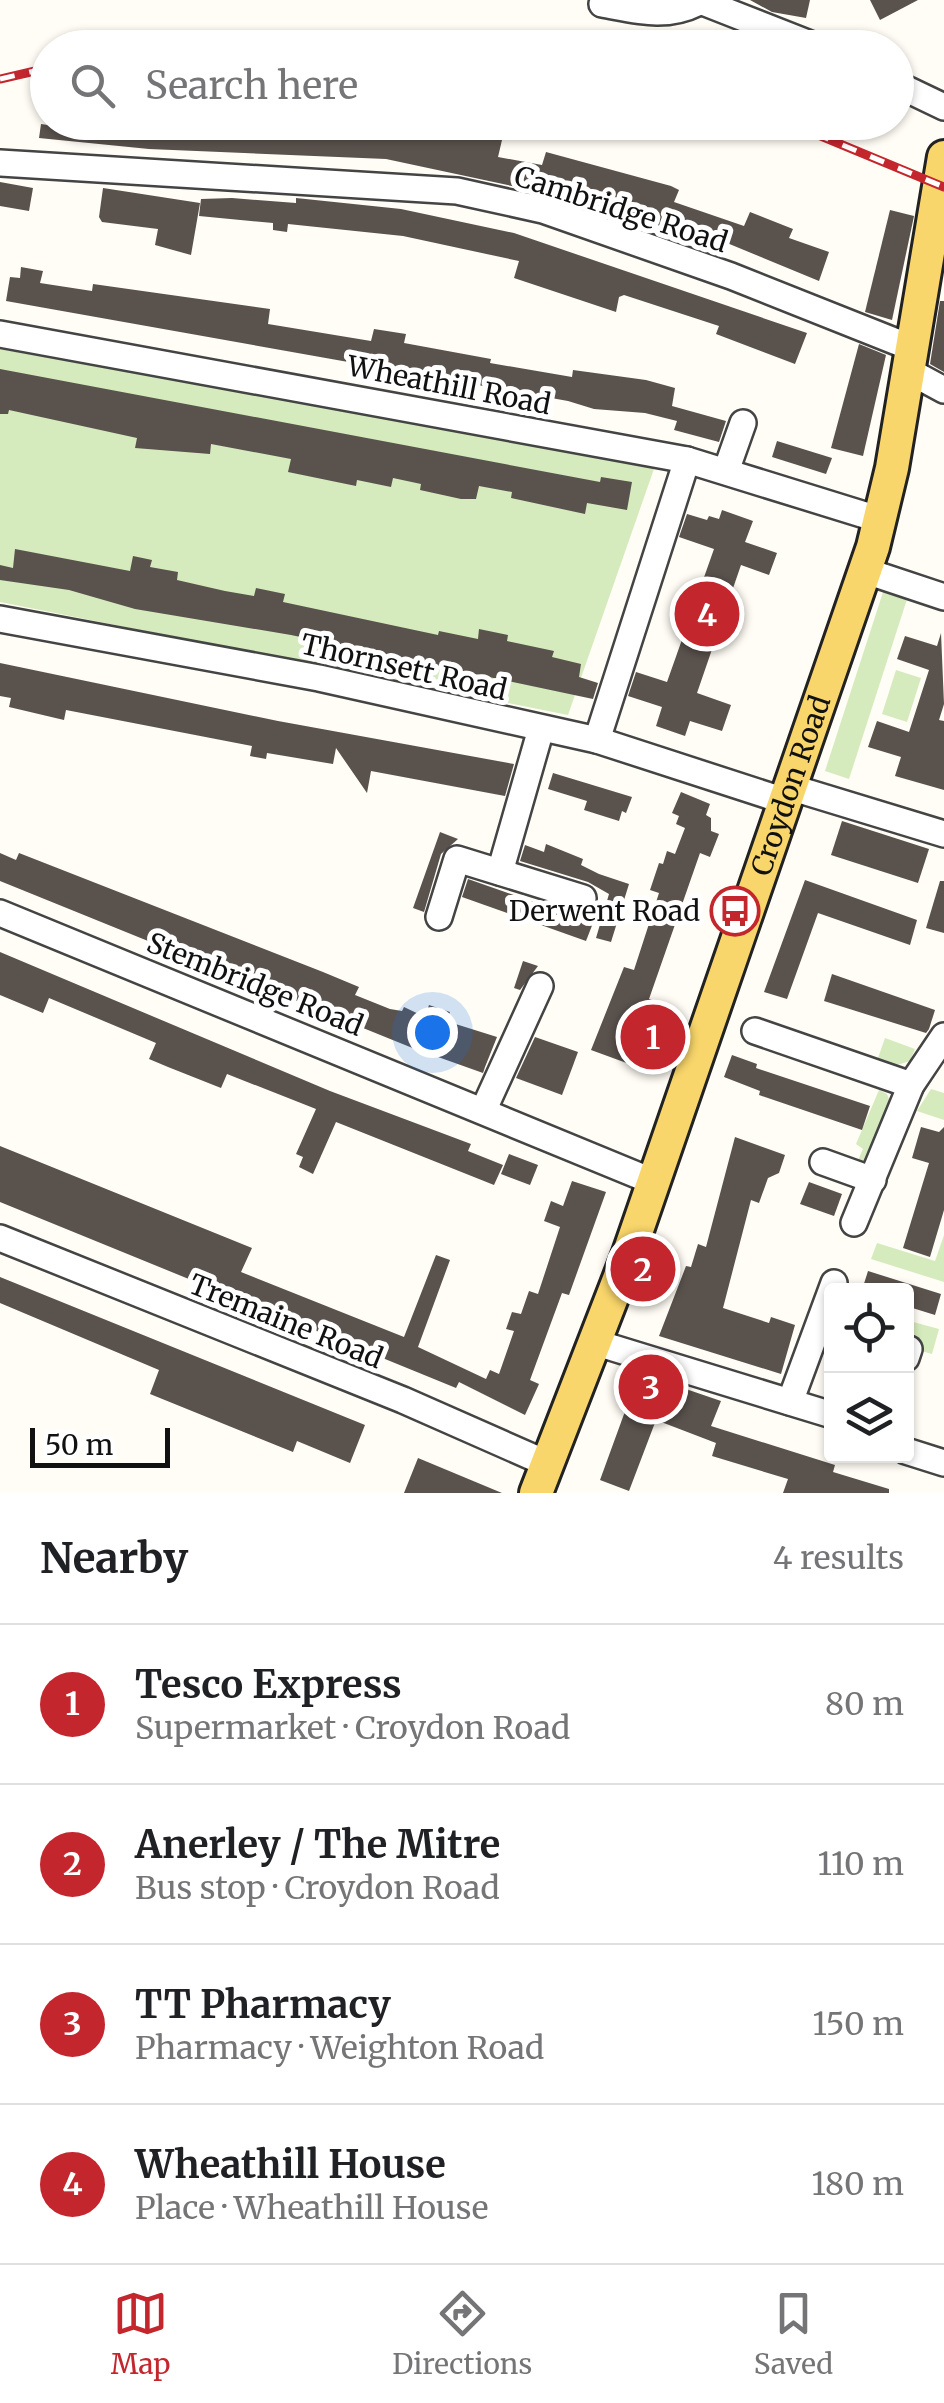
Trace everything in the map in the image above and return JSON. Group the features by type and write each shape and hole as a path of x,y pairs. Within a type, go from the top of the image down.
{"main road":[{"name":"Croydon Road","path":"542,1478 597,1344 866,571 892,468 944,157"}],"street":[{"path":"602,4 662,14 677,13 697,2 772,30"},
{"path":"914,93 944,107"},
{"name":"Cambridge Road","path":"0,163 173,170 456,191 581,224 909,359 944,390"},
{"name":"Wheathill Road","path":"0,334 687,460 881,520"},
{"path":"726,472 743,423"},
{"path":"597,740 687,460"},
{"path":"866,571 944,597"},
{"name":"Thornsett Road","path":"0,619 320,678 597,740 790,795"},
{"path":"500,872 541,729"},
{"path":"790,795 944,834"},
{"path":"439,918 457,859 583,898"},
{"name":"Stembridge Road","path":"0,913 654,1182"},
{"path":"484,1110 540,986"},
{"path":"755,1031 912,1086"},
{"path":"854,1222 912,1086 944,1036"},
{"path":"823,1162 873,1180"},
{"name":"Tremaine Road","path":"0,1238 403,1400 542,1478"},
{"path":"790,1402 824,1310"},
{"path":"597,1344 824,1413"},
{"path":"914,1454 944,1463"}],"green space":[{"path":"0,349 655,466 568,715 0,602"},
{"path":"885,586 909,593 849,779 825,771"},
{"path":"896,670 921,678 907,722 882,714"},
{"path":"885,1038 915,1049 910,1061 897,1065 878,1058"},
{"path":"931,1089 944,1093 944,1120 917,1111"},
{"path":"879,1090 887,1094 893,1109 872,1169 855,1167 863,1149 856,1144"},
{"path":"944,1235 944,1282 871,1259 877,1243 935,1261"},
{"path":"914,1322 939,1329 932,1354 914,1349"}],"building":[{"path":"750,0 810,0 806,18 772,12"},
{"path":"870,0 918,0 880,20"},
{"path":"59,140 502,140 498,157 542,165 546,152 671,186 679,190 674,202 744,226 750,212 793,229 789,238 829,252 819,281 727,243 726,246 527,185 526,189 386,159 149,149"},
{"path":"0,182 33,188 29,211 0,206"},
{"path":"103,188 200,203 191,255 155,245 158,229 102,222 99,217"},
{"path":"296,198 401,209 514,233 807,333 795,364 716,334 719,326 624,295 619,297 616,312 514,278 519,261 403,236 288,224 287,232 273,230 273,223 199,216 201,199 296,203"},
{"path":"890,210 914,216 892,320 865,312"},
{"path":"21,267 43,271 40,283 92,291 93,284 270,309 268,324 371,341 374,329 406,334 404,343 491,359 490,363 572,377 573,370 646,380 675,388 672,406 726,421 719,442 674,430 677,421 645,413 594,409 568,401 6,301 10,277 20,278"},
{"path":"940,301 944,301 944,372 930,364"},
{"path":"859,344 886,355 863,456 831,448"},
{"path":"0,369 600,482 601,477 632,482 627,510 587,503 585,514 511,498 512,492 479,486 476,499 461,499 420,490 421,484 393,478 391,487 357,480 356,486 288,472 291,459 211,444 210,454 135,448 137,438 9,410 8,414 0,414"},
{"path":"777,441 832,458 826,474 772,457"},
{"path":"722,510 753,521 745,542 777,553 769,575 741,565 697,693 731,705 722,731 690,721 685,736 656,726 662,707 628,696 636,672 667,682 714,549 679,537 687,514 719,519"},
{"path":"15,549 130,571 133,556 152,560 150,567 178,572 177,580 225,591 254,596 256,588 285,594 283,602 438,635 439,631 478,639 479,629 508,635 507,641 554,651 552,657 581,664 579,677 598,683 593,699 291,635 135,609 69,590 0,580 0,565 13,568"},
{"path":"941,633 944,704 939,720 944,721 944,790 895,776 901,757 868,747 877,721 909,732 929,670 897,659 905,636 937,646"},
{"path":"0,663 278,721 514,764 505,796 371,771 367,793 336,748 333,764 267,753 266,759 250,756 252,746 66,710 64,720 9,707 11,698 0,696"},
{"path":"553,773 632,797 626,813 622,811 619,821 584,810 587,801 548,789"},
{"path":"681,792 710,804 706,815 711,818 711,831 719,834 710,857 700,853 649,999 674,1008 654,1064 635,1058 632,1065 591,1050 624,967 634,970 659,893 650,890 659,863 663,864 667,851 675,854 685,828 676,824 679,816 672,813"},
{"path":"842,821 929,849 918,883 831,855"},
{"path":"440,832 458,839 441,854 424,912 413,908"},
{"path":"546,844 583,859 581,865 599,874 629,884 611,942 596,938 609,894 588,882 520,861 525,845 544,852"},
{"path":"0,853 16,860 19,853 323,972 359,987 355,995 390,1009 402,1011 404,1007 425,1017 429,1005 450,1012 446,1021 497,1037 483,1073 0,881"},
{"path":"468,879 593,923 586,941 462,897"},
{"path":"805,880 917,920 910,945 818,913 787,999 764,992"},
{"path":"940,881 944,881 944,933 926,928"},
{"path":"0,952 330,1091 471,1144 468,1151 503,1165 494,1185 336,1122 313,1174 299,1167 303,1157 296,1154 316,1109 227,1074 221,1088 168,1067 149,1059 156,1043 49,998 43,1013 0,995"},
{"path":"523,961 538,966 520,990 514,988"},
{"path":"832,974 935,1010 929,1029 926,1033 824,1001"},
{"path":"535,1037 578,1052 562,1095 516,1078"},
{"path":"732,1055 757,1064 756,1068 870,1106 862,1130 759,1095 760,1091 724,1077"},
{"path":"921,1127 939,1132 944,1127 944,1210 930,1257 903,1248 929,1163 912,1158"},
{"path":"735,1137 785,1155 779,1173 768,1178 759,1203 751,1200 723,1308 769,1323 771,1317 795,1325 781,1374 659,1336 686,1266 691,1267 698,1244 706,1247"},
{"path":"0,1146 252,1248 241,1272 404,1337 436,1255 450,1260 418,1347 486,1379 490,1370 499,1374 514,1331 506,1329 512,1312 521,1314 529,1291 538,1294 560,1227 544,1221 551,1201 563,1206 572,1181 606,1192 569,1295 562,1293 530,1380 539,1384 525,1415 459,1382 456,1388 0,1202"},
{"path":"509,1154 538,1165 530,1185 501,1174"},
{"path":"809,1182 842,1194 834,1216 800,1204"},
{"path":"868,1271 906,1283 864,1283"},
{"path":"0,1277 365,1425 350,1463 297,1441 293,1452 150,1394 159,1370 0,1303"},
{"path":"914,1285 941,1294 935,1315 914,1308"},
{"path":"639,1373 721,1401 711,1426 835,1465 833,1472 889,1489 889,1493 783,1493 788,1479 712,1456 716,1443 656,1420 629,1491 600,1480"},
{"path":"418,1458 502,1493 404,1493"}],"railway":[{"path":"0,79 30,72"},
{"path":"830,140 944,187"}],"place":[{"name":"Wheathill House","path":"707,614"},
{"name":"Derwent Road","path":"735,911"},
{"name":"Tesco Express","path":"653,1037"},
{"name":"Anerley / The Mitre","path":"643,1269"},
{"name":"TT Pharmacy","path":"651,1387"}]}
